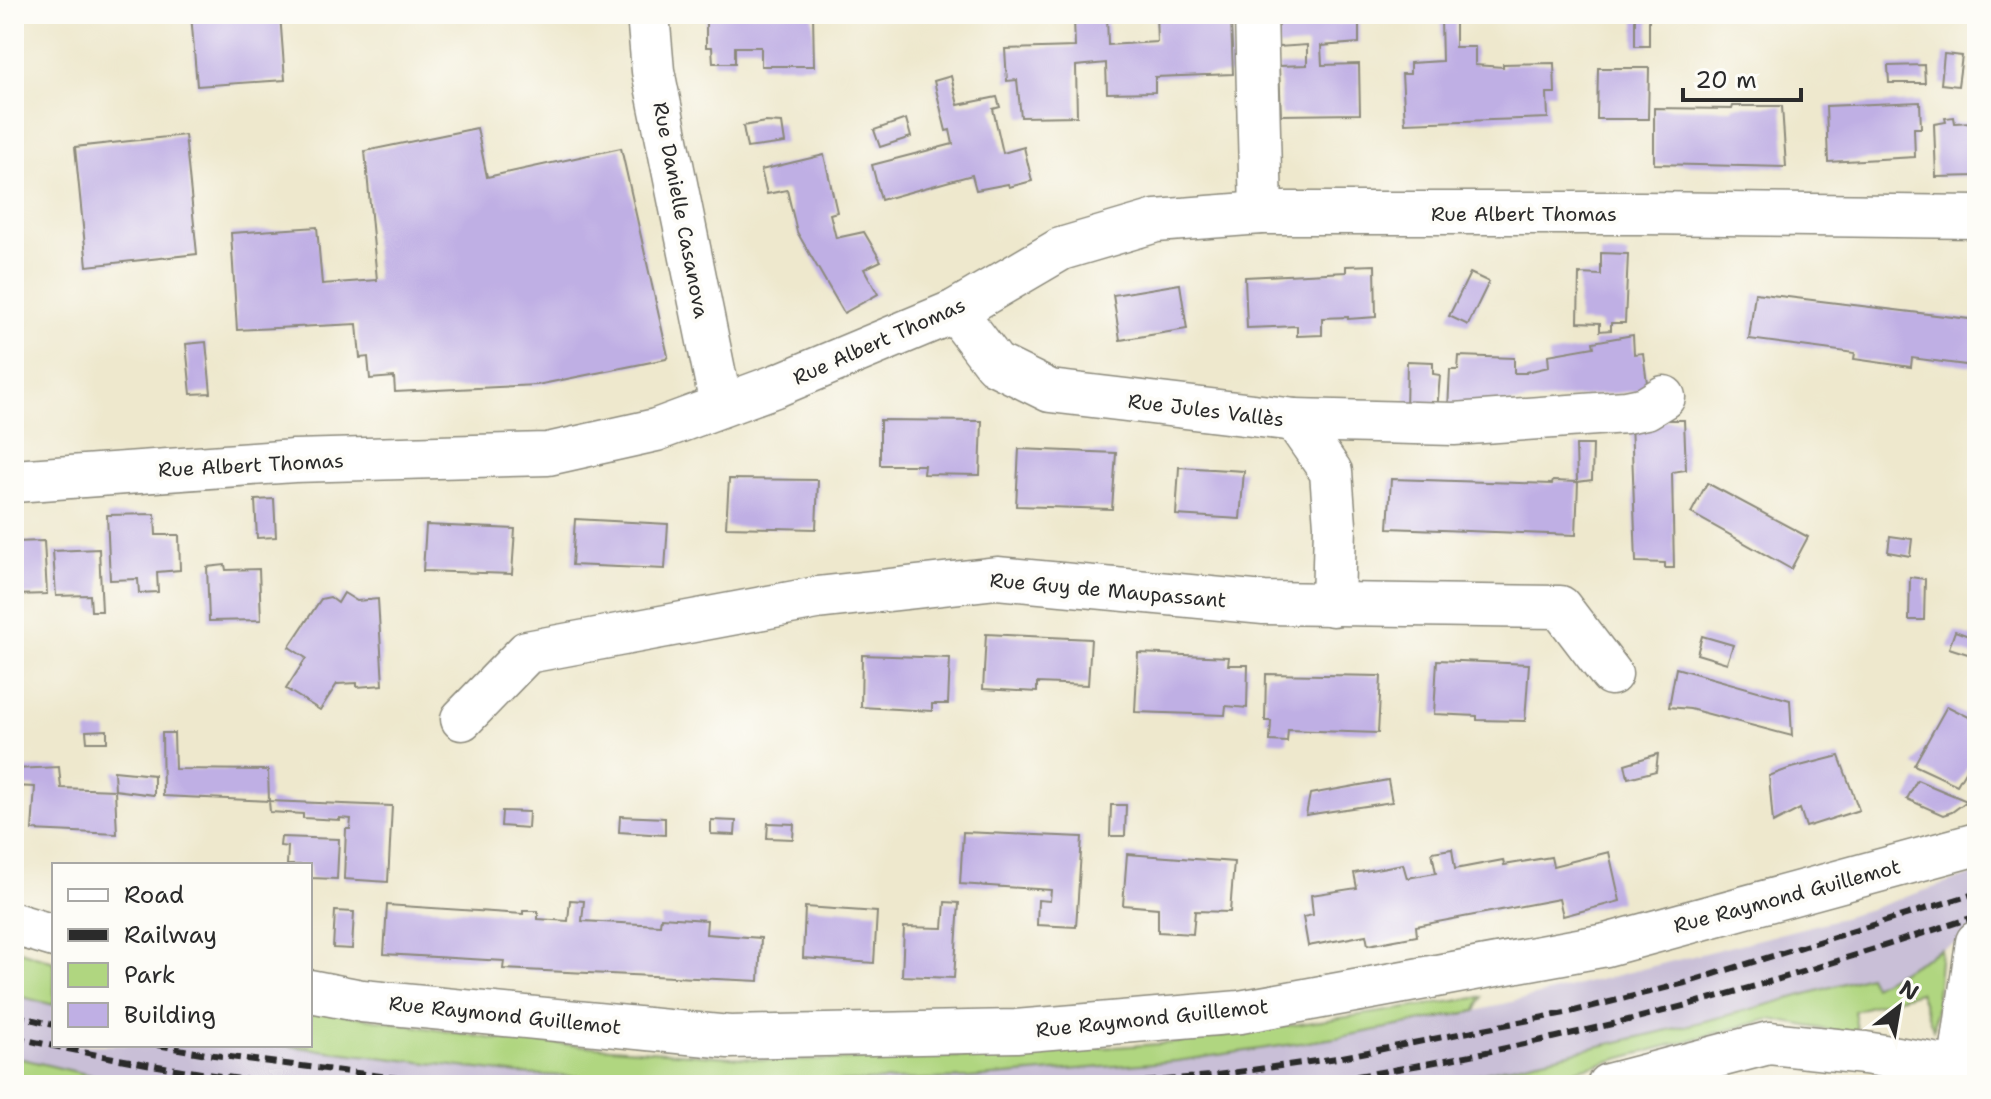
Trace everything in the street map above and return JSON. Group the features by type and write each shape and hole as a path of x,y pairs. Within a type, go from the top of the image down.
{"street":[{"name":"Rue Danielle Casanova","path":"648,14 653,71 721,405"},
{"path":"1256,14 1261,213"},
{"name":"Rue Albert Thomas","path":"14,481 294,461 548,454 656,430 778,385 955,311 1061,249 1156,221 1261,213 1977,217"},
{"name":"Rue Jules Vallès","path":"955,311 995,364 1050,391 1295,420 1331,472 1335,525 1333,605"},
{"path":"1295,420 1454,424 1626,412 1646,408 1664,397"},
{"name":"Rue Guy de Maupassant","path":"462,719 527,652 817,598 997,578 1264,603 1560,607 1611,674"},
{"name":"Rue Raymond Guillemot","path":"312,991 362,1001 729,1037 1016,1031 1225,1013 1606,945 1977,844"},
{"path":"14,924 52,935"},
{"path":"1608,1085 1769,1043 1865,1053 1958,1077 1977,942"}],"shaded area":[{"path":"1977,873 1977,935 1941,949 1872,987 1868,976 1608,1045 1428,1085 132,1085 14,1057 14,995 52,1004 52,1047 296,1047 519,1074 757,1084 969,1078 1476,1011 1846,917"}],"green space":[{"path":"14,949 52,961 52,1004 14,995"},
{"path":"1941,949 1934,1031 1919,992 1854,1011 1857,1030 1844,1033 1770,1019 1572,1071 1535,1085 1428,1085 1704,1021 1868,976 1873,986"},
{"path":"1482,997 1476,1011 1335,1038 1177,1061 969,1078 757,1084 519,1074 296,1047 312,1047 312,1009 494,1039 782,1061 985,1056 1173,1043"},
{"path":"14,1057 132,1085 14,1085"}],"building":[{"path":"191,14 280,14 285,80 197,86"},
{"path":"706,14 813,14 814,66 761,66 761,47 735,47 735,63 713,63 712,47 706,47"},
{"path":"1156,14 1200,14 1200,20 1231,20 1233,74 1155,77 1155,92 1107,93 1106,63 1076,66 1077,116 1021,117 1017,80 1007,81 1005,49 1075,47 1074,18 1107,15 1108,45 1157,42"},
{"path":"1277,14 1316,14 1316,24 1359,23 1359,43 1321,46 1322,65 1359,64 1360,114 1281,115 1279,66 1307,65 1307,45 1278,47"},
{"path":"1635,14 1649,14 1649,46 1635,46"},
{"path":"1441,19 1455,19 1455,47 1475,47 1475,65 1503,67 1503,64 1554,63 1555,93 1547,93 1548,118 1405,123 1402,74 1410,74 1410,63 1442,61"},
{"path":"1944,54 1962,56 1958,86 1941,84"},
{"path":"1924,65 1925,83 1889,83 1888,66"},
{"path":"1598,68 1649,68 1648,119 1597,119"},
{"path":"951,76 958,105 997,97 1000,107 993,109 1003,153 1024,147 1032,181 976,190 972,175 881,200 872,165 953,144 950,130 946,131 934,81"},
{"path":"1920,102 1921,128 1914,128 1915,157 1828,162 1826,106"},
{"path":"1733,106 1782,106 1786,167 1654,164 1654,108 1732,109"},
{"path":"1954,117 1955,123 1972,122 1973,129 1977,129 1977,176 1936,177 1934,124"},
{"path":"906,119 911,137 880,147 874,130"},
{"path":"782,123 785,143 747,148 743,126"},
{"path":"477,128 487,177 621,148 668,356 666,359 537,385 395,392 394,377 370,379 368,357 360,358 357,324 237,330 231,233 317,227 322,284 377,280 365,151"},
{"path":"185,135 197,254 87,266 75,147"},
{"path":"824,155 837,212 830,214 836,238 864,232 881,261 864,269 878,294 844,313 797,232 787,190 767,194 761,170"},
{"path":"1601,253 1628,254 1625,323 1611,323 1611,330 1600,331 1600,323 1578,322 1579,274 1601,275"},
{"path":"1375,265 1376,317 1322,318 1322,335 1297,336 1297,326 1247,328 1245,277 1346,272 1346,266"},
{"path":"1470,273 1489,282 1468,325 1449,316"},
{"path":"1180,284 1187,329 1120,340 1113,295"},
{"path":"1755,293 1977,320 1977,371 1973,371 1973,366 1912,358 1911,367 1854,359 1855,353 1749,339"},
{"path":"1633,335 1634,354 1643,353 1648,390 1448,409 1450,370 1458,370 1459,356 1514,358 1514,373 1526,373 1549,367 1548,355 1594,347 1593,342"},
{"path":"206,342 211,393 191,394 186,344"},
{"path":"1407,361 1433,362 1433,374 1440,375 1437,411 1406,411"},
{"path":"880,420 982,421 980,475 923,474 924,465 880,465"},
{"path":"1631,420 1684,420 1686,470 1672,472 1674,568 1665,568 1665,563 1636,562"},
{"path":"1576,445 1593,445 1592,480 1577,482"},
{"path":"1019,449 1116,453 1112,509 1016,506"},
{"path":"1179,467 1244,471 1240,519 1176,515"},
{"path":"729,479 818,480 816,529 726,527"},
{"path":"1391,479 1552,484 1553,481 1578,482 1576,535 1388,528"},
{"path":"1707,483 1808,537 1791,569 1691,513"},
{"path":"274,499 276,537 257,538 255,500"},
{"path":"155,514 156,535 179,535 180,570 157,572 158,592 139,593 138,579 110,580 107,515"},
{"path":"575,519 668,524 665,569 572,565"},
{"path":"426,525 515,529 512,574 423,571"},
{"path":"1890,536 1912,539 1910,556 1888,552"},
{"path":"44,541 47,594 14,595 14,542"},
{"path":"99,549 102,611 91,611 90,595 56,596 53,551"},
{"path":"225,565 226,570 259,569 261,620 209,621 207,567"},
{"path":"1910,577 1925,579 1924,620 1909,620"},
{"path":"344,593 357,601 378,599 383,685 357,687 357,683 337,684 320,710 286,689 306,658 289,647 321,599 330,597 338,603"},
{"path":"1955,631 1977,639 1977,657 1949,648"},
{"path":"986,634 1091,639 1088,685 1037,683 1037,692 983,689"},
{"path":"1702,636 1733,645 1727,663 1697,654"},
{"path":"1138,653 1229,657 1228,665 1248,665 1247,708 1226,706 1225,715 1135,712"},
{"path":"862,655 950,658 948,704 932,704 932,711 861,707"},
{"path":"1437,660 1529,664 1525,721 1477,720 1477,716 1434,714"},
{"path":"1676,668 1790,700 1792,736 1690,709 1669,707"},
{"path":"1266,674 1381,676 1378,733 1288,730 1287,742 1270,741 1271,721 1265,721"},
{"path":"1947,706 1977,721 1977,767 1970,763 1957,785 1914,765"},
{"path":"107,730 107,742 87,742 86,731"},
{"path":"162,733 174,733 175,769 268,770 269,801 163,796"},
{"path":"1658,754 1656,771 1628,778 1625,764"},
{"path":"1839,756 1859,810 1806,827 1800,809 1773,823 1769,776"},
{"path":"59,767 61,788 115,790 117,834 32,830 35,787 14,786 14,769"},
{"path":"114,771 154,775 154,795 115,790"},
{"path":"1388,780 1392,802 1306,815 1310,794"},
{"path":"1917,780 1967,801 1943,815 1907,799"},
{"path":"269,801 392,806 388,882 344,879 346,829 350,829 351,819 303,818 303,814 270,812"},
{"path":"1111,805 1126,805 1125,836 1110,836"},
{"path":"502,811 529,812 528,828 501,826"},
{"path":"620,816 665,818 665,835 619,832"},
{"path":"711,820 736,821 735,835 711,834"},
{"path":"768,823 794,824 793,839 767,838"},
{"path":"963,832 1082,837 1076,927 1037,925 1038,900 1050,901 1051,890 960,884"},
{"path":"281,837 339,839 337,879 312,878 312,863 287,863 288,847 280,846"},
{"path":"1452,849 1455,869 1503,860 1504,865 1551,857 1553,866 1609,852 1620,901 1563,916 1559,899 1416,926 1417,936 1368,945 1366,935 1308,946 1303,917 1313,915 1311,895 1357,888 1354,873 1403,864 1407,878 1436,873 1432,852"},
{"path":"1127,854 1234,862 1230,912 1195,911 1193,934 1158,932 1158,908 1123,905"},
{"path":"570,900 584,901 582,921 660,925 661,917 707,920 706,934 761,938 759,981 503,969 504,961 384,954 387,905 523,914 523,911 538,911 538,919 568,921"},
{"path":"945,902 959,903 954,978 902,976 904,927 943,928"},
{"path":"805,907 877,912 874,963 803,958"},
{"path":"335,911 354,912 352,949 333,948"}],"railway":[{"path":"1109,1085 1210,1076 1337,1058 1570,1012 1685,983 1977,893"},
{"path":"1303,1085 1460,1057 1617,1023 1753,987 1977,916"},
{"path":"14,1015 52,1024"},
{"path":"14,1037 52,1046"},
{"path":"58,1047 281,1085"},
{"path":"168,1047 453,1085"}]}
